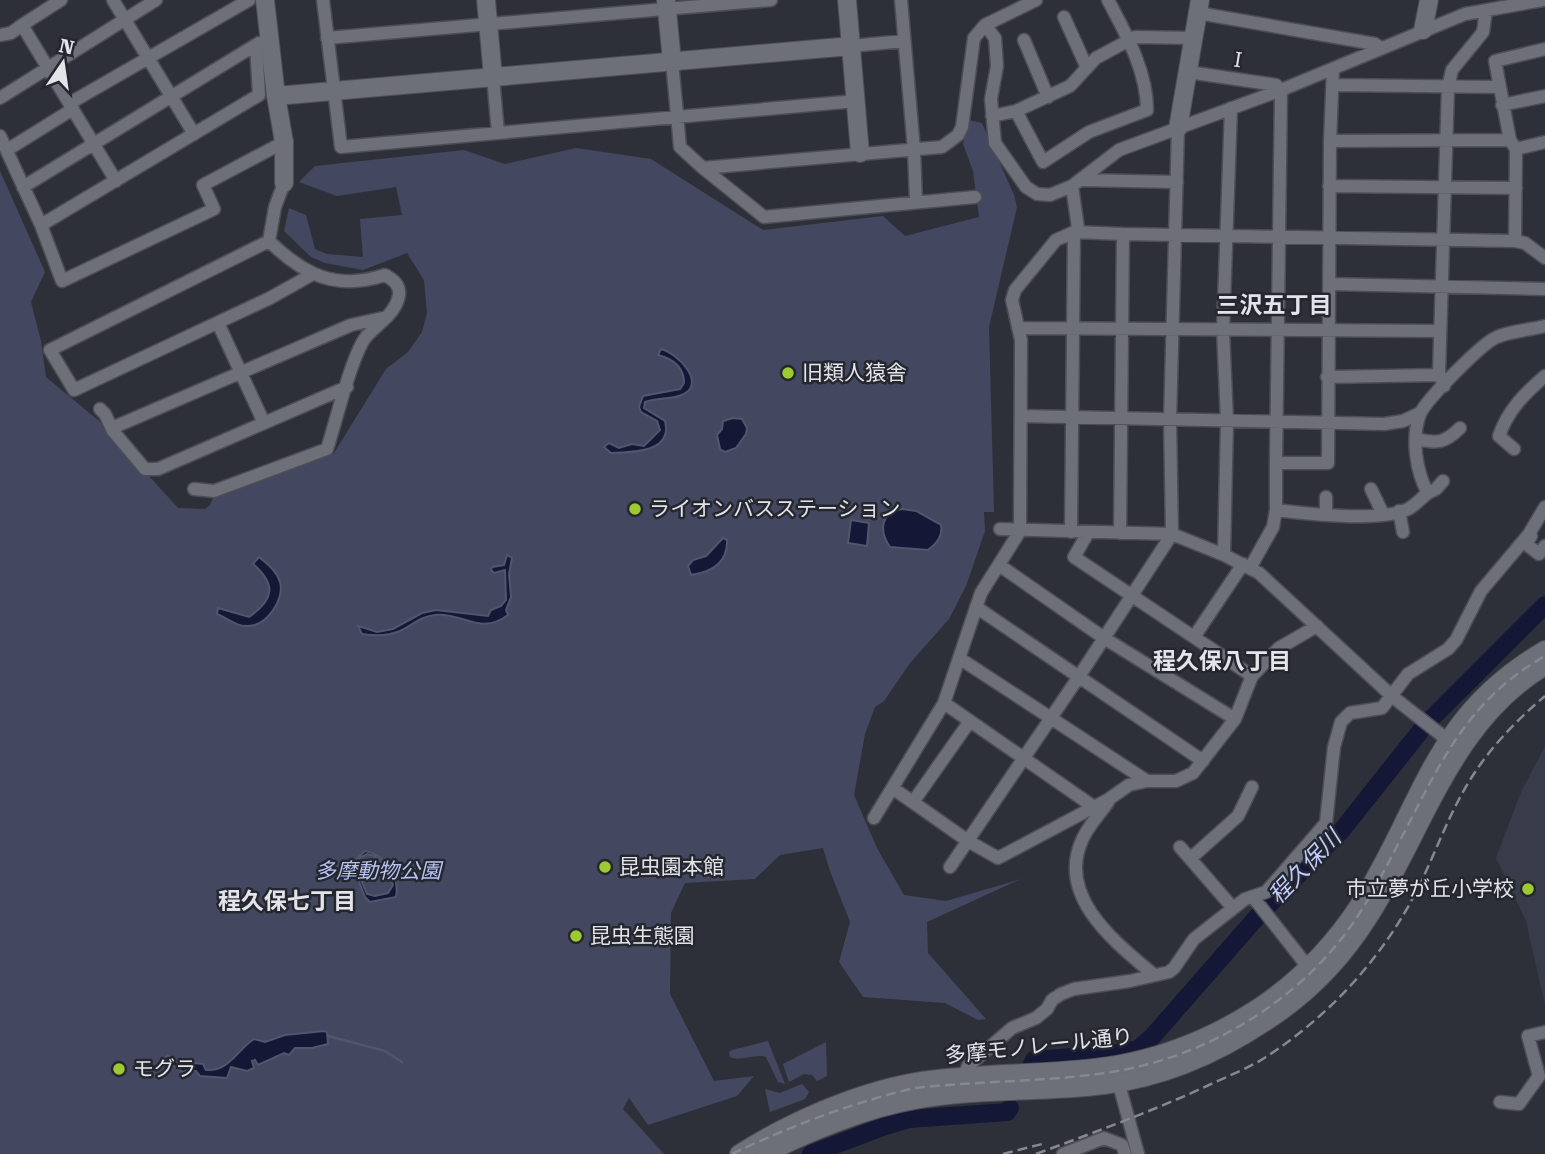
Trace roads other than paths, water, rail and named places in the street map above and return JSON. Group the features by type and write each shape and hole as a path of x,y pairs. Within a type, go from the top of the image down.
{"main road":[{"path":"265,0 262,41 284,142 284,183"},
{"path":"486,0 493,77"},
{"path":"847,0 860,153"},
{"path":"1423,30 1429,0"},
{"path":"667,5 672,61"},
{"path":"1178,128 1199,7"},
{"path":"276,96 851,46"},
{"name":"多摩モノレール通り","path":"766,1154 861,1115 915,1099 1116,1074 1227,1026 1274,996 1308,967 1342,929 1358,906 1447,739 1469,711 1496,685 1545,650"},
{"name":"多摩モノレール通り","path":"739,1154 774,1132 880,1091 913,1082 966,1077 1162,1072 1216,1050 1283,1010 1321,976 1367,919 1447,739 1545,666"}],"street":[{"path":"0,35 11,33 61,0"},
{"path":"113,0 194,134"},
{"path":"0,98 156,0"},
{"path":"7,150 72,106 249,0"},
{"path":"323,0 341,147 856,101"},
{"path":"327,38 667,5 771,0"},
{"path":"901,0 916,201"},
{"path":"703,168 942,147 958,135 962,127 974,38 985,25 1036,0"},
{"path":"1016,111 1043,162 1089,132 1147,110 1147,89 1129,40 1108,0"},
{"path":"985,25 995,38 997,66 991,99 995,143 1026,187 1037,194 1050,195 1076,183 1119,150 1281,90 1465,14 1543,0"},
{"path":"1199,7 1375,44 1381,48"},
{"path":"1442,380 1440,331 1448,88 1452,70 1483,32 1486,11"},
{"path":"1064,17 1087,68"},
{"path":"22,25 116,181"},
{"path":"992,116 1016,111 1070,86 1096,58 1135,37 1194,38"},
{"path":"1024,40 1048,96"},
{"path":"23,187 262,41"},
{"path":"41,225 259,95 262,41"},
{"path":"851,46 904,41"},
{"path":"1515,241 1517,188 1513,144 1498,87 1495,61 1545,49"},
{"path":"672,61 680,146 764,217 975,197"},
{"path":"1276,463 1328,463 1329,186 1333,69"},
{"name":"I","path":"1188,72 1276,85 1281,90"},
{"path":"493,77 498,133"},
{"path":"1334,85 1498,87"},
{"path":"1194,637 1273,527 1276,510 1281,90"},
{"path":"1503,105 1545,96"},
{"path":"1224,555 1227,421 1223,330 1231,108"},
{"path":"950,867 1172,534 1170,420 1178,128"},
{"path":"0,136 41,225 62,281 214,209 203,185 284,142"},
{"path":"1330,141 1446,140 1513,144 1545,142"},
{"path":"1076,183 1177,182"},
{"path":"269,241 275,207 284,183"},
{"path":"874,818 944,703 981,593 1020,531 1021,340 1012,300 1015,290 1056,240 1078,228 1076,183"},
{"path":"1329,186 1517,188"},
{"path":"1074,232 1515,241 1525,243 1545,258"},
{"path":"1071,532 1074,232"},
{"path":"1120,533 1123,234"},
{"path":"194,489 214,491 327,449 365,339 395,307 399,295 398,286 385,275 363,282 311,275 286,258 269,241"},
{"path":"269,241 50,350 74,390 270,298 311,275"},
{"path":"1329,284 1545,289"},
{"path":"112,428 351,325 387,317"},
{"path":"218,323 264,423"},
{"path":"1428,494 1418,476 1417,439 1420,413 1442,380 1476,350 1497,337 1545,326"},
{"path":"1018,328 1440,331"},
{"path":"1514,449 1499,436 1506,416 1545,376"},
{"path":"1327,377 1442,380"},
{"path":"100,409 145,469 158,469 347,387"},
{"path":"1022,416 1384,424 1403,421 1420,413"},
{"path":"1417,439 1431,442 1448,440 1460,429"},
{"path":"1276,510 1326,515 1383,514 1407,510 1443,481"},
{"path":"1371,489 1383,514"},
{"path":"1326,497 1326,515"},
{"path":"1260,906 1266,892 1326,823 1334,747 1342,722 1350,713 1382,708 1408,674 1448,649 1456,640 1481,591 1529,534 1545,507"},
{"path":"1399,511 1403,532"},
{"path":"1000,529 1172,534 1224,555 1247,566 1393,696 1447,739"},
{"path":"1088,533 1074,557 1252,676"},
{"path":"1529,534 1531,536 1526,544 1539,554 1545,546"},
{"path":"999,565 1104,638 1235,719"},
{"path":"976,607 1203,761"},
{"path":"894,789 968,841 998,858 1109,799 1129,785 1176,780 1193,774 1235,719 1252,676 1279,648 1317,626"},
{"path":"959,658 1147,781"},
{"path":"944,703 1094,807"},
{"path":"914,802 970,721"},
{"path":"1191,858 1238,816 1252,788"},
{"path":"1109,799 1083,836 1077,853 1075,880 1079,892 1102,929 1154,975"},
{"path":"1181,846 1233,908"},
{"path":"966,1077 968,1066 1012,1027 1036,1018 1061,994 1074,989 1163,974 1174,968 1194,939 1245,899 1260,906 1308,967"},
{"path":"1500,1102 1519,1104 1529,1092 1539,1076 1528,1036 1545,1032"},
{"path":"1116,1074 1138,1154"},
{"path":"1063,1154 1104,1138 1122,1145 1125,1154"}],"waterway":[{"name":"程久保川","path":"1032,1064 1034,1060 1138,1049 1152,1037 1257,917 1342,830 1426,724 1545,605"},
{"path":"328,1036 385,1051 402,1062"},
{"name":"程久保川","path":"811,1154 909,1119 1007,1112 1010,1108"}],"railway":[{"path":"732,1154 821,1116 914,1088 1081,1076 1142,1066 1215,1039 1249,1021 1310,973 1336,945 1371,894 1432,778 1461,732 1497,691 1545,656"},
{"path":"1036,1154 1188,1095 1246,1068 1287,1043 1326,1010 1361,974 1392,933 1421,883 1455,807 1489,752 1521,717 1545,696"},
{"path":"1003,1154 1046,1143"}],"place":[{"name":"旧類人猿舎","path":"788,373"},
{"name":"ライオンバスステーション","path":"635,509"},
{"name":"昆虫園本館","path":"605,867"},
{"name":"市立夢が丘小学校","path":"1528,889"},
{"name":"昆虫生態園","path":"576,936"},
{"name":"モグラ","path":"119,1069"}],"district":[{"name":"三沢五丁目","path":"1274,305"},
{"name":"程久保八丁目","path":"1222,661"},
{"name":"程久保七丁目","path":"287,901"}],"park label":[{"name":"多摩動物公園","path":"378,871"}]}
